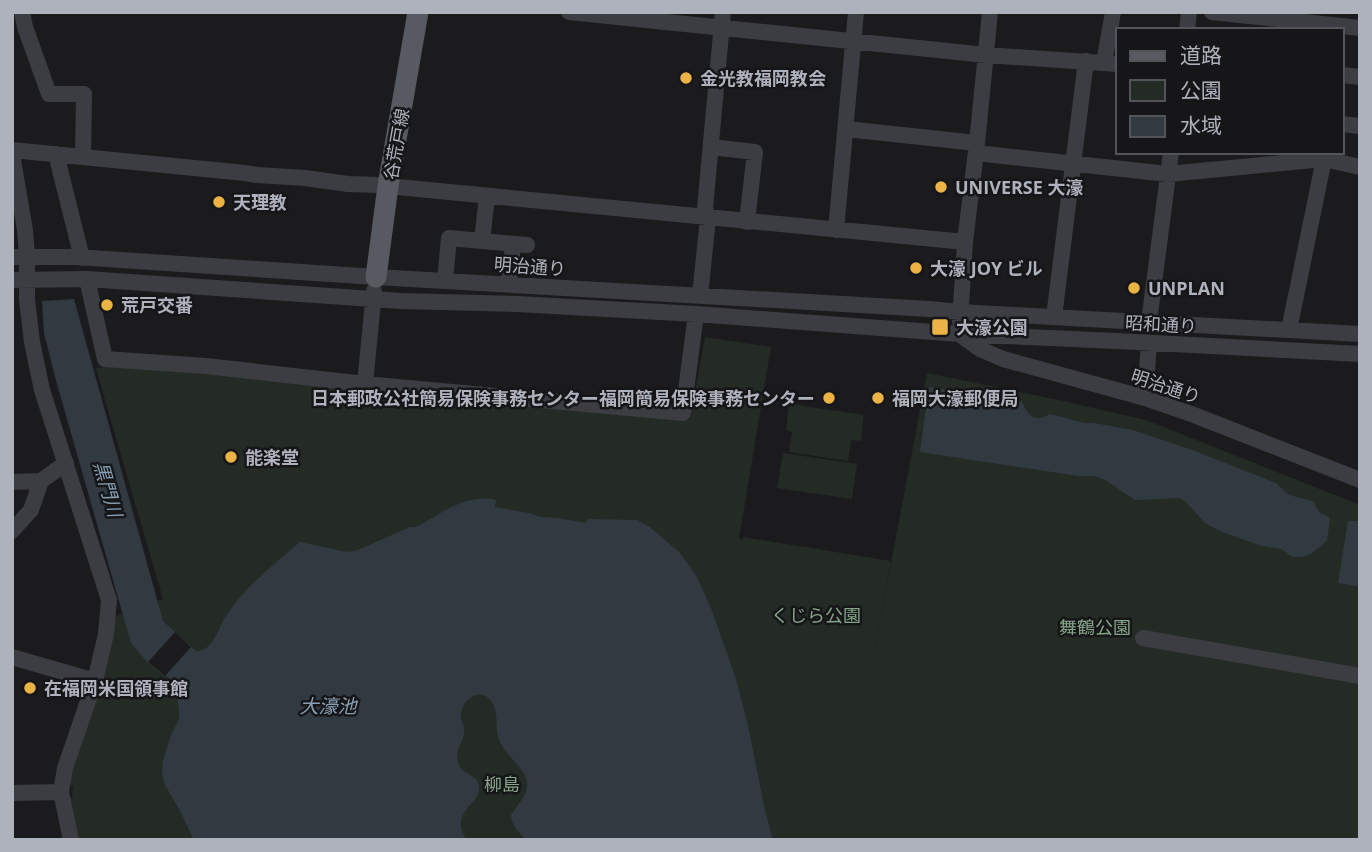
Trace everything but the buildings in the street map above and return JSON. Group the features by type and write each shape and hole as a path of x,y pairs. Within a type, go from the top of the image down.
{"main road":[{"name":"谷荒戸線","path":"376,277 388,186 418,12"}],"street":[{"path":"22,12 49,94 84,94 83,157"},
{"path":"569,12 722,20 853,42 986,55 1111,63 1113,12"},
{"path":"836,230 856,12"},
{"path":"959,334 965,243 990,12"},
{"path":"1212,12 1360,28"},
{"path":"699,296 708,218 705,208 722,20"},
{"path":"1054,317 1086,61"},
{"path":"846,129 1073,164 1168,174 1324,159 1360,167"},
{"path":"711,147 755,152 747,222"},
{"path":"71,840 61,792 65,768 94,681 106,634 109,600 42,390 32,342 25,280 25,230 12,152 57,154 262,176 305,177 348,184 965,243"},
{"path":"57,154 79,258"},
{"path":"1149,322 1171,154"},
{"path":"1289,330 1324,159"},
{"path":"482,241 487,196"},
{"path":"445,280 449,238 520,244 509,284"},
{"name":"明治通り","path":"25,257 79,258 960,312"},
{"path":"366,384 376,277"},
{"path":"81,279 105,359 206,366 366,384 682,413 696,314"},
{"name":"明治通り","path":"25,280 81,279 373,299 696,314 959,334 980,349 1003,359 1145,398 1360,480"},
{"name":"昭和通り","path":"960,312 1360,334"},
{"name":"昭和通り","path":"959,334 1360,354"},
{"path":"1145,398 1149,343"},
{"path":"12,531 30,510 41,481 66,463"},
{"path":"12,482 41,481"},
{"path":"1143,638 1360,676"},
{"path":"12,657 94,681"},
{"path":"12,793 61,792"}],"green space":[{"path":"705,337 771,347 739,539 743,540 743,537 891,561 868,685 927,373 1146,420 1360,505 1360,840 74,840 64,800 72,798 73,786 70,785 69,776 116,616 163,599 96,369 109,365 201,371 690,419"},
{"path":"789,404 864,415 861,441 851,440 848,461 789,452 792,432 786,430"},
{"path":"783,453 857,464 852,499 777,488"}],"water":[{"name":"大濠池","path":"74,299 163,621 196,651 211,644 226,616 242,595 300,542 347,552 358,550 410,527 416,527 454,506 474,499 496,500 495,507 540,517 586,523 587,519 637,520 650,527 680,553 696,575 711,608 735,676 773,840 527,840 516,829 511,815 526,791 526,777 500,742 494,706 487,697 477,695 468,700 462,709 464,734 457,753 459,765 476,780 479,790 461,821 467,840 194,840 162,774 171,735 179,719 175,687 169,678 153,667 131,643 44,333 42,301"},
{"path":"929,387 1022,402 1027,411 1036,418 1050,414 1084,423 1133,430 1195,451 1276,483 1289,495 1313,501 1319,512 1330,518 1327,541 1311,554 1293,557 1281,549 1262,546 1222,532 1205,523 1180,498 1135,500 1105,480 1094,476 1078,476 920,452"},
{"path":"1348,521 1360,521 1360,582 1356,586 1338,583"}],"pier":[{"path":"175,632 191,647 165,676 148,662"}],"place":[{"name":"金光教福岡教会","path":"686,78"},
{"name":"UNIVERSE 大濠","path":"941,187"},
{"name":"天理教","path":"219,202"},
{"name":"大濠 JOY ビル","path":"916,268"},
{"name":"UNPLAN","path":"1134,288"},
{"name":"荒戸交番","path":"107,305"},
{"name":"大濠公園","path":"940,327"},
{"name":"日本郵政公社簡易保険事務センター福岡簡易保険事務センター","path":"829,398"},
{"name":"福岡大濠郵便局","path":"878,398"},
{"name":"能楽堂","path":"231,457"},
{"name":"在福岡米国領事館","path":"30,688"}],"water label":[{"name":"黒門川","path":"108,489"}],"park label":[{"name":"くじら公園","path":"816,615"},
{"name":"舞鶴公園","path":"1095,627"},
{"name":"柳島","path":"502,784"}]}
